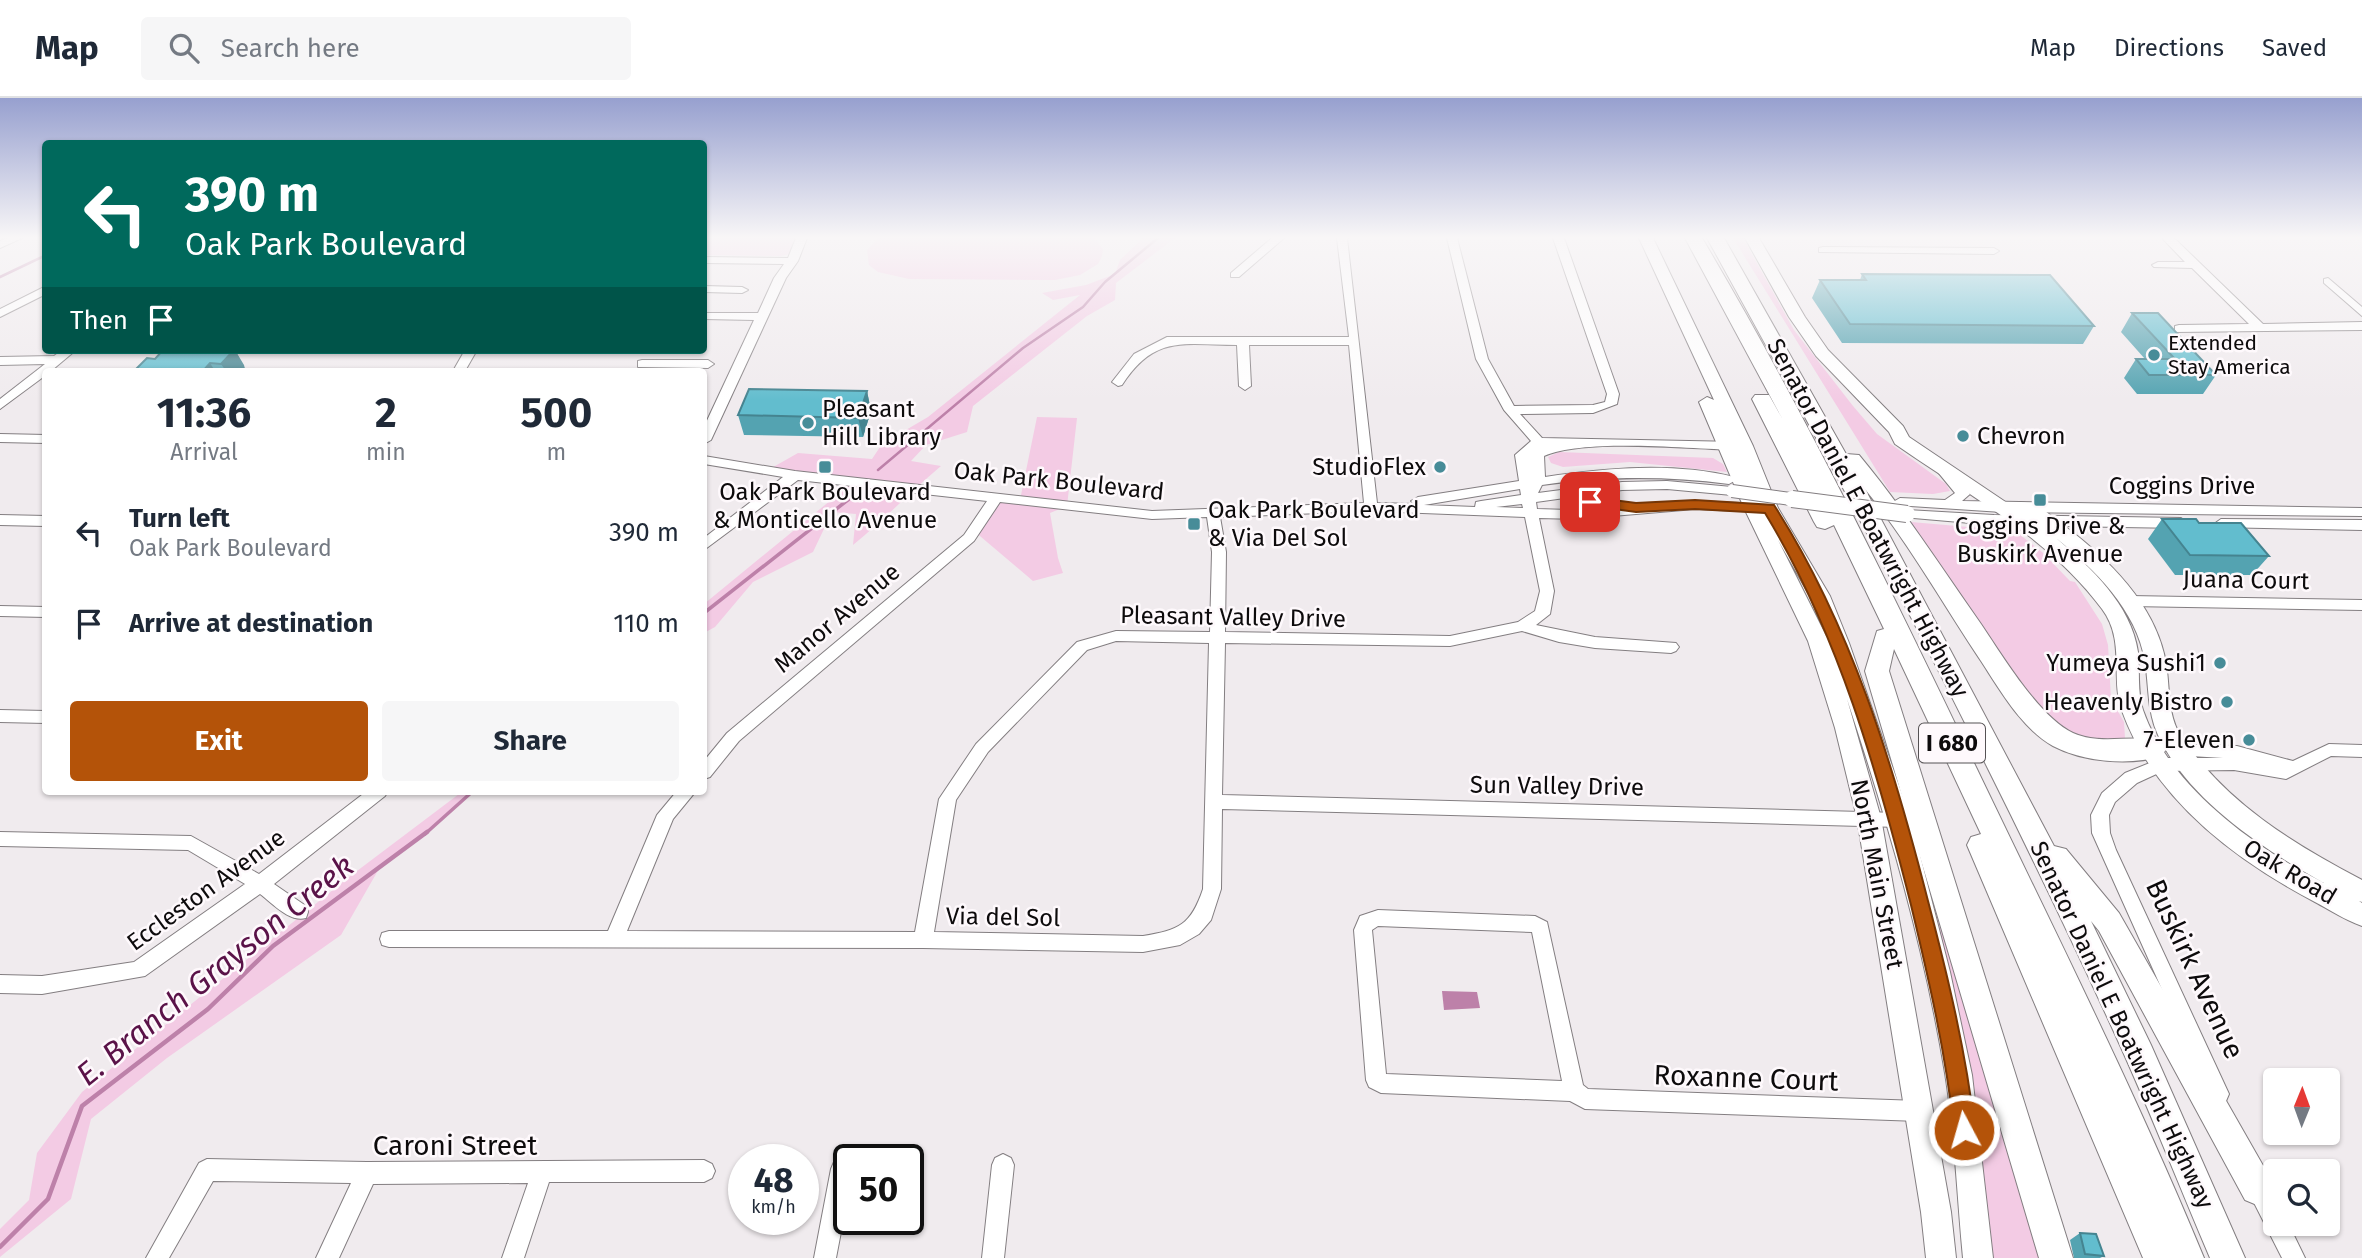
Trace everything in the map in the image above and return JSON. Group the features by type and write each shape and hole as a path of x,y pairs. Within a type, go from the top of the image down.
{"highway":[{"name":"Senator Daniel E Boatwright Highway","path":"1705,292 1885,637 1964,806 2161,1258"},
{"name":"I 680","path":"1723,292 1762,362 1927,692 2187,1258"},
{"name":"Senator Daniel E Boatwright Highway","path":"1746,292 1815,414 2029,824 2128,1029 2228,1258"},
{"path":"1815,414 1878,491 2000,670 2042,724 2062,739 2084,747 2171,758"},
{"path":"1885,637 1877,671 2056,1258"},
{"path":"2029,824 2109,922 2257,1188"}],"main road":[{"path":"1659,292 1735,446"},
{"path":"1669,292 1761,508"},
{"path":"1783,292 1822,353 1897,430 1901,440 2002,508 2046,522 2076,545 2130,601 2145,624 2154,653 2159,710 2168,735 2171,758"},
{"path":"1897,430 1914,434 2024,515 2111,607 2127,640 2131,705 2140,729 2171,758"},
{"name":"North Main Street","path":"1761,508 1818,641 1846,728 1869,818 1941,1258"},
{"name":"North Main Street","path":"1761,508 1820,596 1839,643 1899,820 1959,1074 1978,1258"},
{"name":"Oak Road","path":"2171,758 2270,841 2362,892"},
{"name":"Oak Road","path":"2171,758 2190,798 2256,856 2362,915"}],"street":[{"path":"0,314 40,292"},
{"path":"707,434 773,292"},
{"path":"1349,292 1371,507"},
{"path":"1465,292 1482,359 1510,410 1539,442"},
{"path":"1510,410 1593,409 1611,404 1613,394 1578,292"},
{"path":"2223,292 2261,329"},
{"path":"2340,292 2362,313"},
{"path":"707,316 761,317"},
{"path":"2179,329 2362,326"},
{"path":"1243,340 1245,386"},
{"path":"1118,382 1125,369 1154,346 1167,341 1355,341"},
{"path":"44,368 64,354"},
{"path":"0,361 54,360"},
{"path":"640,367 708,364"},
{"path":"0,405 42,370"},
{"path":"0,438 42,439"},
{"path":"1531,482 1522,455 1531,445 1539,442 1735,446"},
{"path":"1522,626 1542,614 1547,591 1529,507 1536,457 1550,447 1586,444"},
{"name":"Oak Park Boulevard","path":"707,460 795,475 1152,514 1371,507 1479,493 1531,482 1640,472 1904,508 2024,515"},
{"path":"1944,471 1963,494 1946,506"},
{"path":"707,543 795,475"},
{"name":"Oak Park Boulevard","path":"1529,507 1595,488 1646,485 1731,486"},
{"name":"Manor Avenue","path":"707,768 733,737 969,538 996,498"},
{"name":"Oak Park Boulevard","path":"1371,507 1437,510 1529,507 1577,515 1695,505 1761,508"},
{"name":"Oak Park Boulevard","path":"1904,508 2002,508"},
{"name":"Coggins Drive","path":"2024,515 2362,512"},
{"name":"Via del Sol","path":"389,939 923,940 1143,944 1184,935 1199,921 1212,889 1219,552 1213,514"},
{"path":"0,520 42,521"},
{"name":"Coggins Drive","path":"2046,522 2362,525"},
{"name":"Juana Court","path":"2130,601 2362,605"},
{"path":"0,611 42,612"},
{"path":"1522,626 1554,637 1608,646 1671,647"},
{"name":"Pleasant Valley Drive","path":"923,940 948,799 982,748 1082,646 1116,636 1450,641 1522,626"},
{"path":"0,716 42,717"},
{"path":"2171,758 2228,750 2262,756 2292,767"},
{"path":"2171,758 2238,765 2255,776 2275,779 2292,767 2329,750 2362,751"},
{"name":"Buskirk Avenue","path":"2171,758 2131,778 2113,792 2100,815 2101,833 2207,1065 2263,1199"},
{"name":"Eccleston Avenue","path":"0,984 42,985 138,970 260,884 374,795"},
{"path":"614,939 666,815 684,795"},
{"name":"Sun Valley Drive","path":"1214,802 1899,820"},
{"path":"0,839 191,843 260,884 299,912"},
{"name":"Roxanne Court","path":"1574,1091 1542,932 1535,924 1378,918 1367,922 1363,930 1376,1080 1381,1083 1574,1091 1585,1099 1596,1101 1919,1111"},
{"path":"993,1258 1003,1165"},
{"name":"Caroni Street","path":"157,1258 206,1170 367,1173 704,1171"},
{"path":"513,1258 542,1172"},
{"path":"327,1258 367,1173"},
{"path":"825,1258 833,1216"},
{"name":"Buskirk Avenue","path":"2282,1236 2294,1258"}],"shaded area":[{"path":"1115,292 1115,300 1087,316 973,406 967,432 926,445 911,461 941,466 876,526 853,545 856,514 832,512 813,552 753,582 715,627 707,631 707,602 853,482 768,470 798,453 872,459 882,444 928,417 1080,295 1053,300 1042,293"},
{"path":"1766,292 1773,292 1794,330 1877,434 1946,484 1950,491 1933,494 1890,492"},
{"path":"1037,417 1077,418 1067,506 1050,513 1063,573 1033,581 974,531 996,498 1020,500"},
{"path":"1559,452 1713,458 1723,464 1727,472 1630,462 1563,467 1551,463 1548,457"},
{"path":"1911,522 2015,531 2042,552 2070,581 2075,582 2102,624 2108,645 2111,699 2124,722 2125,738 2108,745 2066,733 2033,705"},
{"path":"1889,745 2056,1258 1979,1258"},
{"path":"458,795 468,795 420,838 380,867 341,935 167,1058 91,1119 71,1199 0,1257 0,1229 29,1200 37,1153 82,1092 349,877"},
{"path":"1442,991 1477,992 1480,1008 1444,1010"}],"building":[{"path":"1828,292 2065,292 2094,326 1850,324"},
{"path":"2132,313 2158,313 2216,375 2149,375 2136,359 2175,359"},
{"path":"159,354 230,354 221,364 210,363 206,368 137,368 147,358 155,359"},
{"path":"749,389 867,391 858,418 738,415"},
{"path":"2162,519 2196,519 2199,523 2241,523 2269,556 2190,555"},
{"path":"2080,1233 2096,1234 2104,1256 2085,1254"}],"waterway":[{"path":"878,470 1023,348 1083,307 1096,292"},
{"name":"E. Branch Grayson Creek","path":"846,501 854,495"},
{"name":"E. Branch Grayson Creek","path":"707,611 849,499"},
{"name":"E. Branch Grayson Creek","path":"425,834 469,795"},
{"name":"E. Branch Grayson Creek","path":"0,1247 48,1199 82,1106 208,1009 273,946 427,832"}],"place":[{"name":"Extended Stay America","path":"2154,355"},
{"name":"Pleasant Hill Library","path":"808,423"},
{"name":"Chevron","path":"1963,436"},
{"name":"Oak Park Boulevard & Monticello Avenue","path":"825,467"},
{"name":"StudioFlex","path":"1440,467"},
{"name":"Coggins Drive & Buskirk Avenue","path":"2040,500"},
{"name":"Oak Park Boulevard & Via Del Sol","path":"1194,524"},
{"name":"Yumeya Sushi1","path":"2220,663"},
{"name":"Heavenly Bistro","path":"2227,702"},
{"name":"7-Eleven","path":"2249,740"}],"route":[{"path":"1590,502 1636,508 1695,505 1769,508 1803,564 1820,596 1839,643 1899,820 1959,1074 1964,1130"}]}
